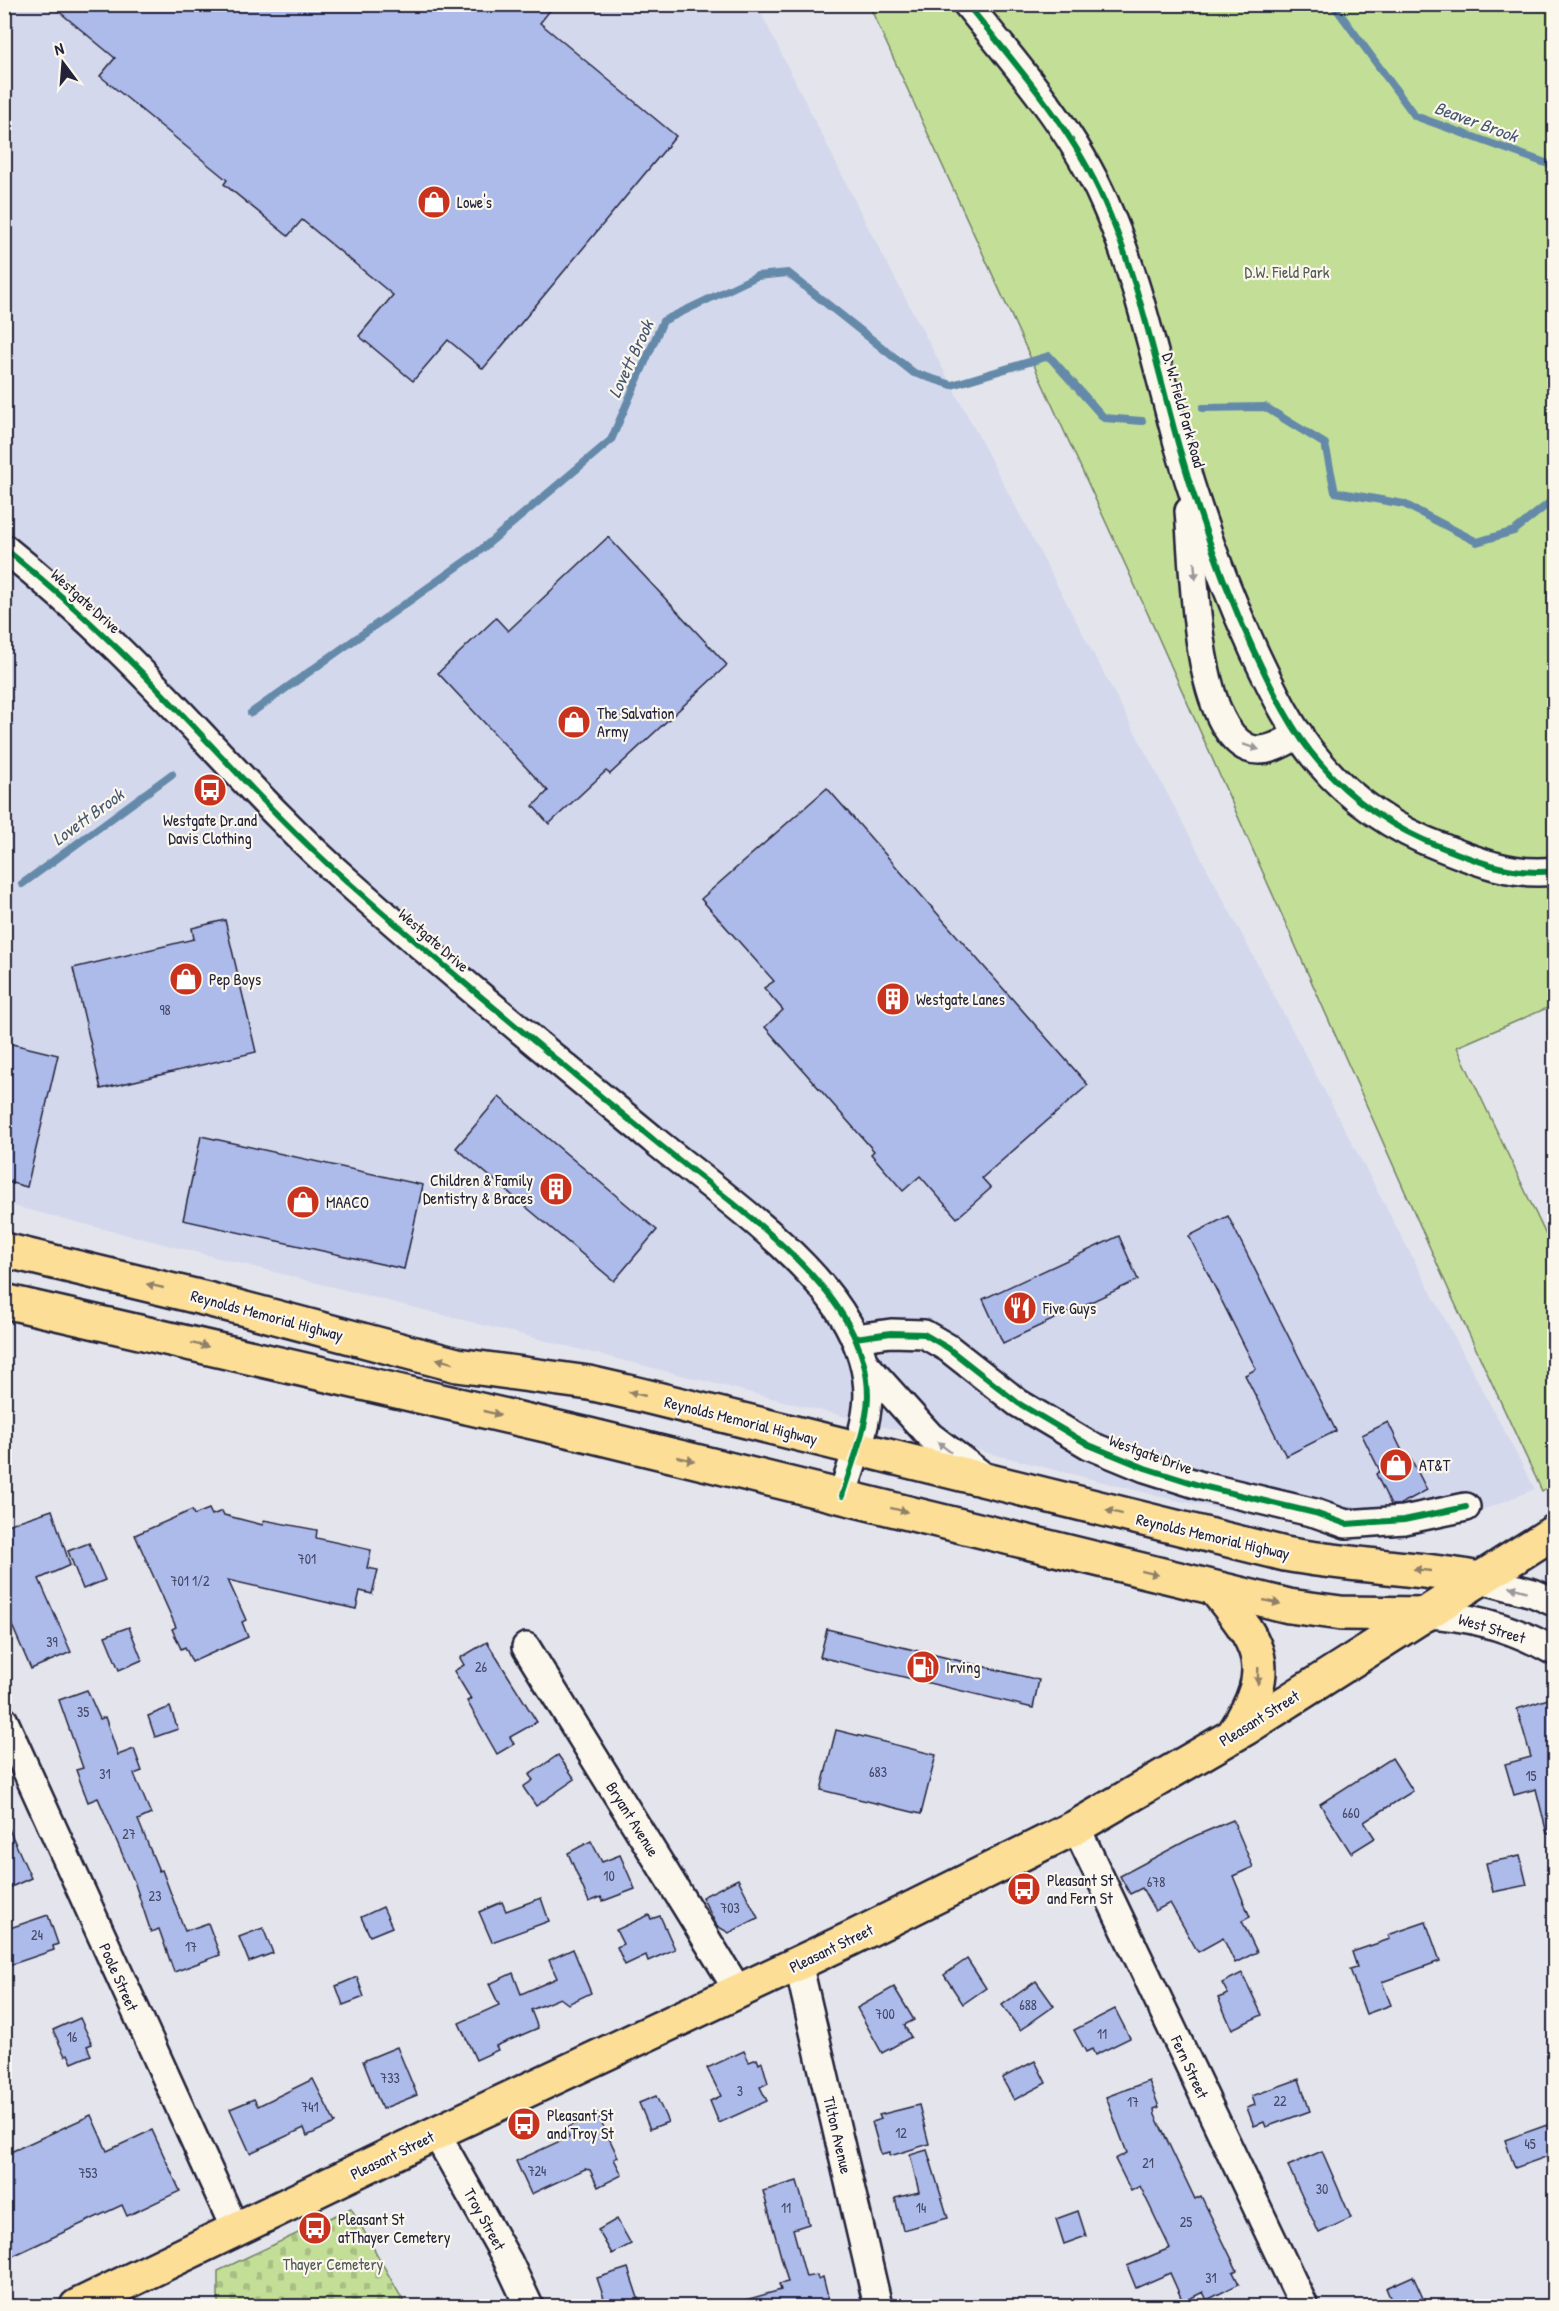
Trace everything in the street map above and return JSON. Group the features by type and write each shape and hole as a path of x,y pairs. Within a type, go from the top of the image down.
{"main road":[{"name":"Reynolds Memorial Highway","path":"4,1250 207,1299 457,1365 605,1387 1285,1554 1480,1579"},
{"path":"4,1301 361,1382 842,1496 1215,1588 1321,1611 1426,1614"},
{"name":"Pleasant Street","path":"77,2307 436,2133 739,1992 1076,1827 1233,1735 1554,1532"},
{"path":"1215,1588 1244,1625 1258,1660 1259,1681 1255,1698 1233,1735"}],"street":[{"name":"D. W. Field Park Road","path":"967,4 1052,112 1104,199 1127,260 1202,520 1245,632 1278,699 1299,734 1335,780 1381,816 1424,841 1492,867 1542,873 1554,872"},
{"path":"1180,450 1193,549 1199,641 1204,668 1217,709 1225,727 1237,740 1249,748 1274,748 1299,734"},
{"name":"Westgate Drive","path":"4,548 122,653 236,773 347,882 472,990 795,1258 834,1302 855,1338 866,1365 869,1382 868,1411 842,1496"},
{"name":"Westgate Drive","path":"855,1338 921,1332 948,1348 1018,1403 1089,1444 1116,1457 1202,1486 1315,1513 1346,1524 1404,1520 1467,1507"},
{"path":"866,1365 930,1436 991,1482"},
{"path":"1480,1579 1533,1593 1554,1602"},
{"name":"West Street","path":"1426,1614 1481,1621 1521,1635 1554,1651"},
{"name":"Bryant Avenue","path":"526,1647 739,1992"},
{"name":"Poole Street","path":"4,1721 236,2231"},
{"name":"Fern Street","path":"1076,1827 1304,2307"},
{"name":"Tilton Avenue","path":"798,1963 878,2307"},
{"name":"Troy Street","path":"436,2133 508,2261 529,2307"}],"shaded area":[{"path":"4,5 757,5 869,229 1535,1489 1429,1532 1325,1530 1170,1499 5,1204"}],"green space":[{"name":"D.W. Field Park","path":"869,5 1554,5 1554,1005 1457,1047 1554,1252 1554,1483 1542,1491 1451,1295 1147,612"},
{"name":"Thayer Cemetery","path":"351,2208 406,2306 218,2306 218,2271"}],"building":[{"name":"Lowe's","path":"50,4 555,4 540,23 676,136 483,369 448,340 413,381 359,336 393,295 302,220 288,236 224,184 227,180 100,76 115,58"},
{"name":"The Salvation Army","path":"608,537 727,665 610,774 606,771 549,824 533,806 548,791 438,673 496,618 508,631"},
{"name":"Westgate Lanes","path":"827,788 1088,1085 982,1178 991,1188 957,1218 920,1176 903,1191 871,1154 874,1151 765,1027 783,1010 764,988 774,981 701,899"},
{"path":"225,920 256,1052 101,1089 73,968 194,939 192,928"},
{"path":"4,1042 58,1055 27,1187 4,1181"},
{"name":"Children & Family Dentistry & Braces","path":"499,1097 657,1230 614,1281 456,1148"},
{"name":"MAACO","path":"201,1136 423,1185 404,1269 183,1220"},
{"path":"1228,1216 1336,1431 1286,1456 1245,1375 1256,1369 1189,1236"},
{"path":"1119,1236 1138,1280 1003,1343 983,1299"},
{"name":"AT&T","path":"1388,1422 1406,1459 1410,1457 1427,1490 1399,1505 1391,1505 1376,1474 1380,1471 1362,1435"},
{"path":"209,1509 212,1515 222,1511 224,1515 263,1525 264,1520 317,1530 316,1538 371,1550 367,1568 378,1570 372,1594 360,1591 356,1609 228,1580 246,1620 242,1622 248,1637 192,1662 185,1647 181,1649 172,1629 176,1627 135,1535 192,1510 194,1515"},
{"path":"52,1510 70,1565 39,1579 71,1652 31,1669 4,1607 4,1526"},
{"path":"89,1543 105,1580 83,1589 68,1551"},
{"path":"129,1627 142,1660 119,1670 105,1636"},
{"name":"Irving","path":"827,1629 1039,1680 1033,1708 820,1657"},
{"path":"487,1642 537,1722 510,1737 514,1744 497,1754 467,1701 471,1699 454,1671 464,1665 460,1658"},
{"path":"87,1690 100,1719 105,1717 118,1755 134,1749 142,1771 134,1774 151,1814 138,1820 159,1871 162,1870 185,1931 208,1923 220,1955 174,1972 159,1929 151,1932 134,1881 98,1798 88,1802 76,1770 83,1768 59,1700"},
{"path":"1554,1697 1554,1833 1547,1834 1536,1789 1514,1795 1505,1764 1531,1757 1517,1709"},
{"path":"170,1707 178,1729 155,1737 148,1716"},
{"path":"836,1730 936,1755 921,1814 821,1790"},
{"path":"558,1755 575,1779 536,1806 523,1787 533,1780 529,1775"},
{"path":"1392,1758 1413,1791 1364,1822 1375,1838 1351,1853 1320,1804"},
{"path":"4,1818 31,1878 4,1890"},
{"path":"1233,1820 1253,1867 1233,1876 1250,1917 1242,1921 1257,1952 1235,1963 1223,1938 1198,1952 1170,1903 1155,1911 1142,1888 1130,1894 1120,1876 1195,1836"},
{"path":"591,1841 602,1862 620,1855 635,1889 603,1901 601,1897 589,1902 568,1853"},
{"path":"1520,1856 1527,1885 1493,1892 1486,1863"},
{"path":"738,1879 758,1918 729,1933 717,1926 702,1897"},
{"path":"541,1898 549,1921 492,1942 479,1912 502,1902 506,1911"},
{"path":"383,1907 392,1927 370,1936 361,1917"},
{"path":"48,1915 58,1944 53,1946 54,1950 4,1967 4,1930"},
{"path":"649,1915 651,1919 660,1916 675,1949 648,1961 646,1955 625,1965 617,1947 623,1944 616,1930"},
{"path":"1426,1922 1440,1961 1382,1982 1391,2005 1366,2014 1350,1969 1357,1967 1352,1952 1390,1939 1388,1935"},
{"path":"263,1928 273,1953 249,1962 239,1937"},
{"path":"573,1949 591,1993 568,2004 560,1998 531,2010 538,2028 496,2046 498,2050 476,2060 459,2023 499,2005 489,1984 513,1973 521,1994 557,1978 549,1960"},
{"path":"967,1959 986,1988 963,2004 944,1975"},
{"path":"1242,1973 1262,2015 1232,2029 1218,1998 1228,1994 1222,1983"},
{"path":"357,1977 364,1997 343,2005 336,1986"},
{"path":"1036,1981 1054,2006 1020,2030 1002,2005"},
{"path":"894,1987 914,2020 904,2025 911,2037 882,2053 857,2008"},
{"path":"1115,2009 1130,2038 1095,2055 1092,2049 1086,2052 1074,2030"},
{"path":"80,2018 92,2044 87,2046 91,2055 72,2063 68,2054 65,2056 53,2030"},
{"path":"397,2047 417,2095 382,2109 363,2061"},
{"path":"744,2051 749,2062 757,2059 759,2064 762,2062 768,2083 760,2087 767,2101 719,2123 710,2101 721,2096 707,2068"},
{"path":"1035,2061 1046,2083 1014,2100 1002,2078"},
{"path":"313,2079 335,2123 307,2136 304,2128 250,2153 230,2109 254,2099 258,2106"},
{"path":"1299,2079 1310,2111 1266,2127 1264,2122 1254,2126 1247,2108 1255,2105 1252,2096"},
{"path":"1149,2081 1159,2107 1154,2109 1155,2115 1195,2199 1201,2196 1237,2270 1233,2272 1239,2284 1207,2300 1203,2292 1183,2302 1170,2273 1136,2288 1127,2266 1170,2248 1140,2186 1131,2191 1115,2159 1127,2153 1106,2097"},
{"path":"656,2096 668,2122 650,2129 639,2103"},
{"path":"919,2105 929,2144 890,2156 890,2152 881,2154 872,2122 881,2119 879,2115"},
{"path":"597,2113 618,2157 614,2159 622,2175 598,2187 590,2170 585,2169 531,2194 516,2161 569,2137 565,2129"},
{"path":"91,2115 107,2151 152,2130 180,2191 127,2216 122,2205 4,2260 4,2155"},
{"path":"1547,2125 1554,2154 1515,2168 1505,2140"},
{"path":"927,2150 948,2218 903,2230 895,2198 919,2192 910,2155"},
{"path":"1322,2151 1351,2218 1319,2233 1288,2166"},
{"path":"797,2181 809,2224 793,2229 806,2277 817,2275 818,2279 823,2277 829,2301 824,2302 825,2307 743,2307 742,2301 781,2290 779,2284 788,2282 763,2191"},
{"path":"1078,2211 1086,2236 1064,2244 1056,2219"},
{"path":"617,2219 631,2244 612,2254 598,2230"},
{"path":"628,2268 641,2307 607,2307 597,2278"},
{"path":"1413,2276 1427,2307 1394,2307 1386,2288"}],"waterway":[{"name":"Beaver Brook","path":"1333,4 1415,116 1554,166"},
{"name":"Lovett Brook","path":"251,713 477,553 611,440 663,321 757,276 788,273 914,373 952,385 1049,356 1104,418 1142,421"},
{"name":"Lovett Brook","path":"1203,408 1265,407 1325,444 1335,492 1404,504 1477,542 1514,531 1554,499"},
{"name":"Lovett Brook","path":"22,884 172,774"}],"cycle path":[{"path":"967,4 1024,74 1060,123 1091,174 1104,201 1137,291 1195,499 1232,601 1275,694 1309,750 1345,789 1375,812 1407,832 1482,863 1510,870 1554,871"},
{"path":"4,548 34,572 119,650 289,827 349,883 501,1014 760,1225 810,1273 831,1298 848,1324 866,1370 867,1410 842,1496"},
{"path":"855,1338 891,1333 924,1334 948,1348 1018,1403 1089,1445 1145,1468 1202,1486 1315,1513 1346,1524 1404,1520 1466,1507"}],"place":[{"name":"Lowe's","path":"434,202"},
{"name":"The Salvation Army","path":"574,722"},
{"name":"Westgate Dr.and Davis Clothing","path":"210,790"},
{"name":"Pep Boys","path":"186,979"},
{"name":"Westgate Lanes","path":"893,999"},
{"name":"Children & Family Dentistry & Braces","path":"556,1189"},
{"name":"MAACO","path":"303,1202"},
{"name":"Five Guys","path":"1020,1308"},
{"name":"AT&T","path":"1396,1465"},
{"name":"Irving","path":"923,1667"},
{"name":"Pleasant St and Fern St","path":"1024,1889"},
{"name":"Pleasant St and Troy St","path":"524,2124"},
{"name":"Pleasant St atThayer Cemetery","path":"315,2228"}]}
